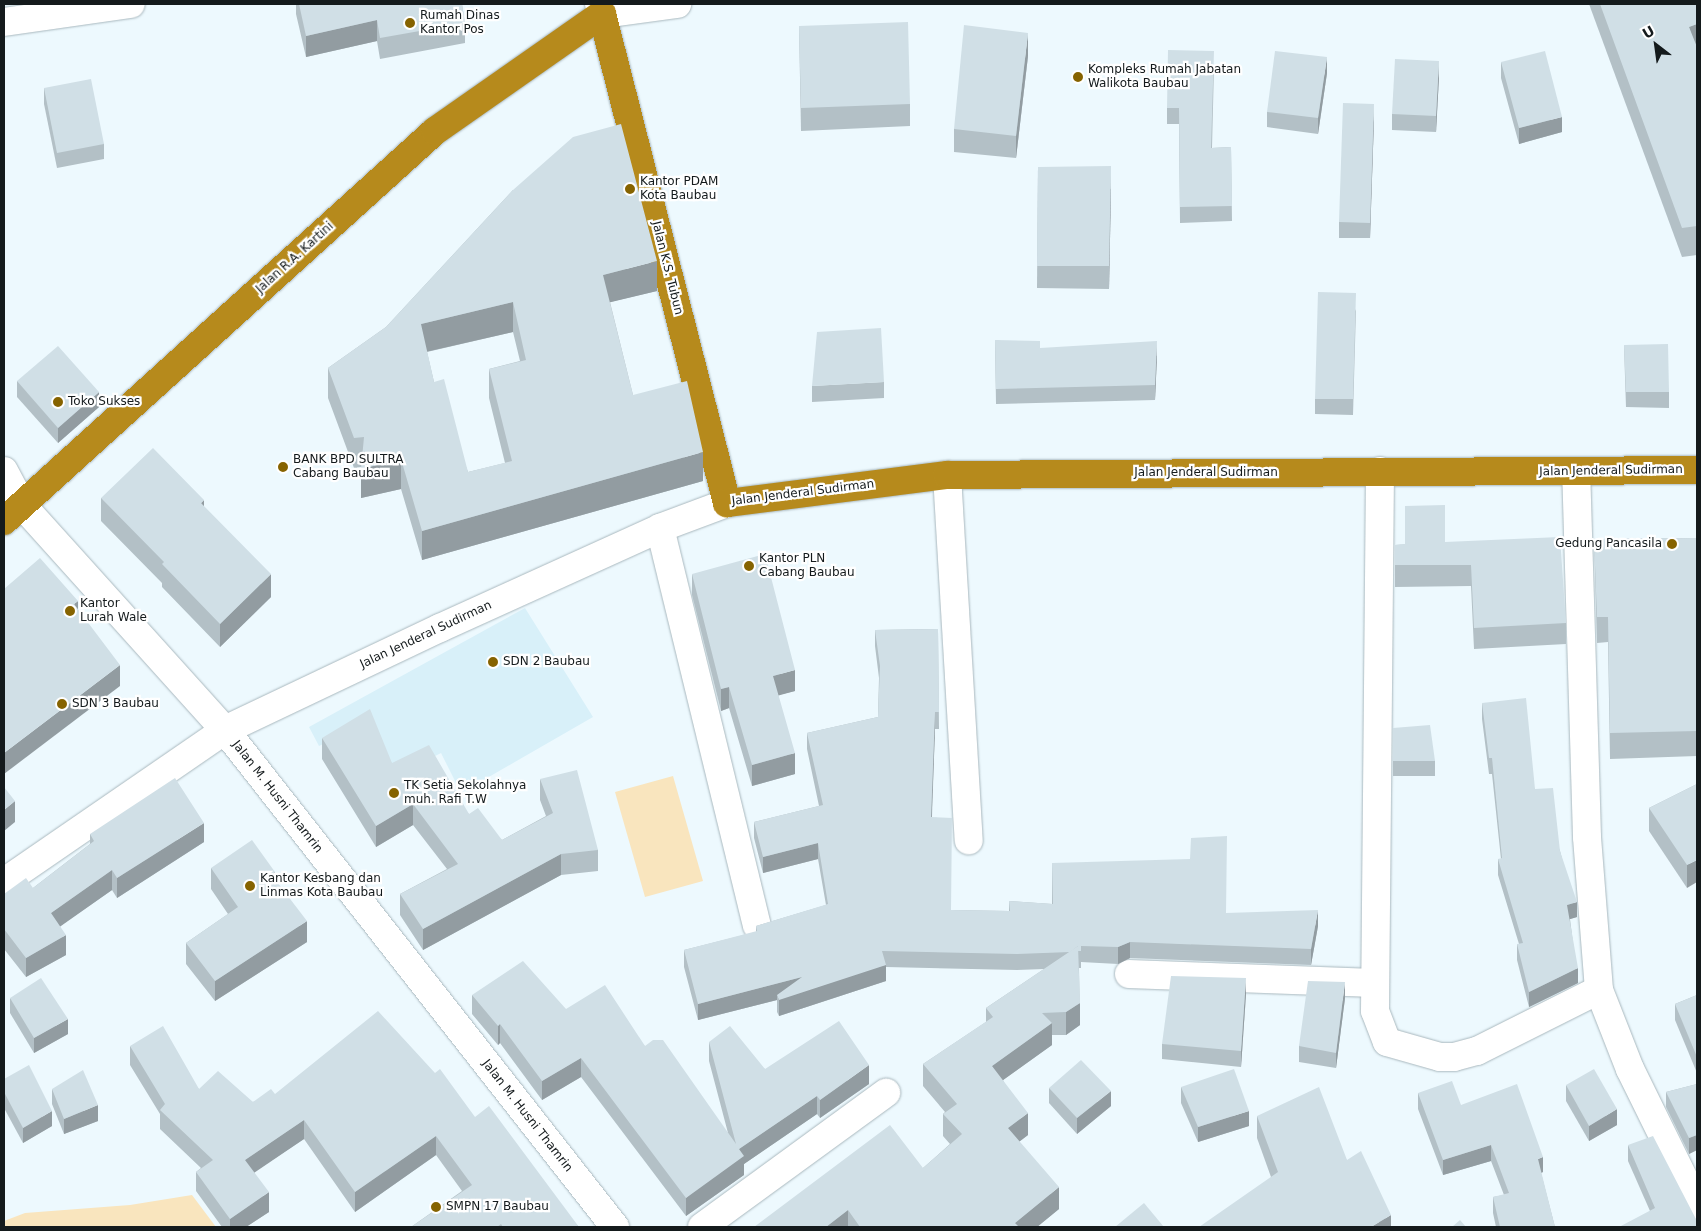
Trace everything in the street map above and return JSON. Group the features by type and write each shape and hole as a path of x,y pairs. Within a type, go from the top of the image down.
{"highway":[{"name":"Jalan K.S. Tubun","path":"600,9 727,503"},
{"name":"Jalan R.A. Kartini","path":"13,514 435,131 600,9"},
{"name":"Jalan Jenderal Sudirman","path":"727,503 947,475 1697,470"}],"street":[{"path":"4,22 131,4"},
{"path":"600,9 677,4"},
{"name":"Jalan M. Husni Thamrin","path":"4,471 13,514 225,730 615,1227"},
{"path":"1380,471 1374,983 1375,1011 1384,1038 1440,1057 1476,1051 1599,990"},
{"path":"1576,472 1587,838 1599,990 1630,1069 1697,1205"},
{"path":"947,475 969,840"},
{"name":"Jalan Jenderal Sudirman","path":"4,882 225,730 440,628 660,528 727,503"},
{"path":"660,528 757,925"},
{"path":"1128,974 1374,983"},
{"path":"702,1227 886,1093"}],"shaded area":[{"name":"SDN 2 Baubau","path":"525,608 593,717 461,793 441,753 396,776 371,721 319,746 309,727"},
{"path":"673,776 703,881 645,897 615,792"},
{"path":"192,1195 216,1227 4,1227 4,1221 25,1213 130,1205"}],"building":[{"path":"299,4 462,4 465,23 380,38 377,20 306,36"},
{"path":"1600,4 1697,4 1697,24 1689,27 1697,47 1697,226 1682,228"},
{"path":"908,22 910,104 801,108 799,26"},
{"path":"964,25 1028,33 1016,136 954,129"},
{"path":"1168,50 1214,51 1211,148 1231,147 1232,206 1180,207 1179,108 1167,108"},
{"path":"1275,51 1327,57 1318,118 1267,112"},
{"path":"1545,51 1562,117 1519,128 1501,62"},
{"path":"1395,59 1439,61 1436,116 1392,114"},
{"path":"91,79 104,144 57,153 44,88"},
{"path":"1343,103 1374,104 1370,223 1339,222"},
{"path":"621,124 657,261 603,275 633,395 687,381 703,452 422,531 401,459 361,469 364,437 354,438 328,368 386,327 513,190 573,137","holes":["513,302 526,360 489,369 512,461 468,472 444,379 434,382 421,324"]},
{"path":"1111,166 1109,266 1037,266 1038,167"},
{"path":"1318,292 1356,293 1353,399 1315,399"},
{"path":"881,328 884,382 812,386 817,332"},
{"path":"995,340 1040,341 1040,348 1157,341 1155,385 996,389"},
{"path":"1668,344 1669,392 1626,392 1624,345"},
{"name":"Toko Sukses","path":"58,346 99,392 58,428 17,381"},
{"path":"153,448 204,500 201,503 271,574 220,624 162,564 164,562 101,498"},
{"path":"1445,505 1445,542 1560,537 1566,623 1474,628 1471,565 1395,565 1395,545 1405,544 1405,506"},
{"path":"1697,538 1697,731 1610,733 1608,617 1597,617 1594,539"},
{"path":"765,554 795,670 773,676 795,753 752,765 729,687 721,689 692,574"},
{"path":"40,558 78,601 74,604 120,665 4,753 4,589"},
{"path":"938,629 939,712 935,712 931,817 952,818 951,910 1010,911 1009,901 1053,904 1052,863 1190,859 1191,838 1227,836 1226,913 1318,910 1311,949 1130,942 1118,947 1081,946 1081,951 1078,951 1078,946 1070,952 1017,954 882,951 886,965 779,1000 777,995 802,977 698,1004 684,950 757,931 756,926 828,904 818,843 763,857 754,822 823,805 807,733 878,717 880,666 875,630"},
{"path":"1526,698 1535,789 1553,788 1560,851 1577,902 1567,905 1578,968 1529,992 1517,944 1523,943 1498,859 1502,858 1492,758 1489,758 1482,703"},
{"path":"370,709 392,763 429,745 469,814 478,808 502,840 553,813 540,779 577,770 598,850 561,854 423,929 400,894 458,864 413,804 376,826 322,738"},
{"path":"1430,725 1435,761 1393,761 1393,728"},
{"path":"175,778 204,823 117,878 112,870 51,913 66,935 26,958 4,929 4,894 26,878 33,888 94,841 90,834"},
{"path":"1697,784 1697,860 1687,865 1649,808"},
{"path":"4,787 15,801 4,810"},
{"path":"252,840 275,872 271,874 307,921 215,981 186,943 238,907 211,868"},
{"path":"1078,946 1080,1003 1066,1012 1042,1013 1052,1023 992,1066 1028,1113 1008,1128 1059,1187 1015,1223 1019,1227 860,1227 848,1210 826,1227 754,1227 890,1125 923,1168 962,1134 943,1114 957,1104 923,1064 993,1017 986,1008"},
{"path":"523,961 566,1009 605,985 645,1046 653,1040 663,1040 736,1144 709,1042 730,1026 765,1069 839,1021 869,1065 820,1100 817,1096 739,1149 744,1156 686,1198 581,1058 542,1081 500,1024 498,1026 472,995"},
{"path":"1171,976 1246,978 1241,1051 1162,1044"},
{"path":"41,978 68,1019 34,1038 10,998"},
{"path":"1308,981 1345,982 1336,1053 1299,1046"},
{"path":"1697,995 1697,1057 1675,1004"},
{"path":"378,1011 435,1073 440,1069 475,1117 489,1106 579,1227 503,1227 501,1224 497,1227 411,1227 472,1185 436,1136 355,1192 304,1120 245,1160 269,1192 230,1219 196,1172 213,1160 160,1110 165,1104 130,1046 163,1026 199,1089 218,1071 253,1102 271,1089 275,1094"},
{"path":"1081,1060 1111,1091 1077,1118 1049,1088"},
{"path":"29,1065 52,1111 23,1128 4,1092 4,1079"},
{"path":"1234,1069 1249,1111 1198,1127 1181,1087"},
{"path":"1594,1069 1617,1109 1589,1126 1566,1085"},
{"path":"83,1070 98,1105 64,1119 52,1089"},
{"path":"1452,1081 1461,1105 1517,1084 1543,1157 1538,1159 1555,1227 1500,1227 1493,1197 1509,1193 1491,1145 1443,1160 1418,1093"},
{"path":"1697,1084 1697,1135 1689,1138 1666,1092"},
{"path":"1319,1087 1347,1160 1361,1151 1391,1215 1371,1227 1199,1227 1278,1172 1257,1116"},
{"path":"1653,1136 1697,1221 1697,1227 1619,1227 1655,1208 1628,1145"},
{"path":"1144,1203 1164,1227 1115,1227"},
{"path":"1460,1220 1466,1227 1452,1227"}],"place":[{"name":"Rumah Dinas Kantor Pos","path":"410,23"},
{"name":"Kompleks Rumah Jabatan Walikota Baubau","path":"1078,77"},
{"name":"Kantor PDAM Kota Baubau","path":"630,189"},
{"name":"Toko Sukses","path":"58,402"},
{"name":"BANK BPD SULTRA Cabang Baubau","path":"283,467"},
{"name":"Gedung Pancasila","path":"1672,544"},
{"name":"Kantor PLN Cabang Baubau","path":"749,566"},
{"name":"Kantor Lurah Wale","path":"70,611"},
{"name":"SDN 2 Baubau","path":"493,662"},
{"name":"SDN 3 Baubau","path":"62,704"},
{"name":"TK Setia Sekolahnya muh. Rafi T.W","path":"394,793"},
{"name":"Kantor Kesbang dan Linmas Kota Baubau","path":"250,886"},
{"name":"SMPN 17 Baubau","path":"436,1207"}]}
